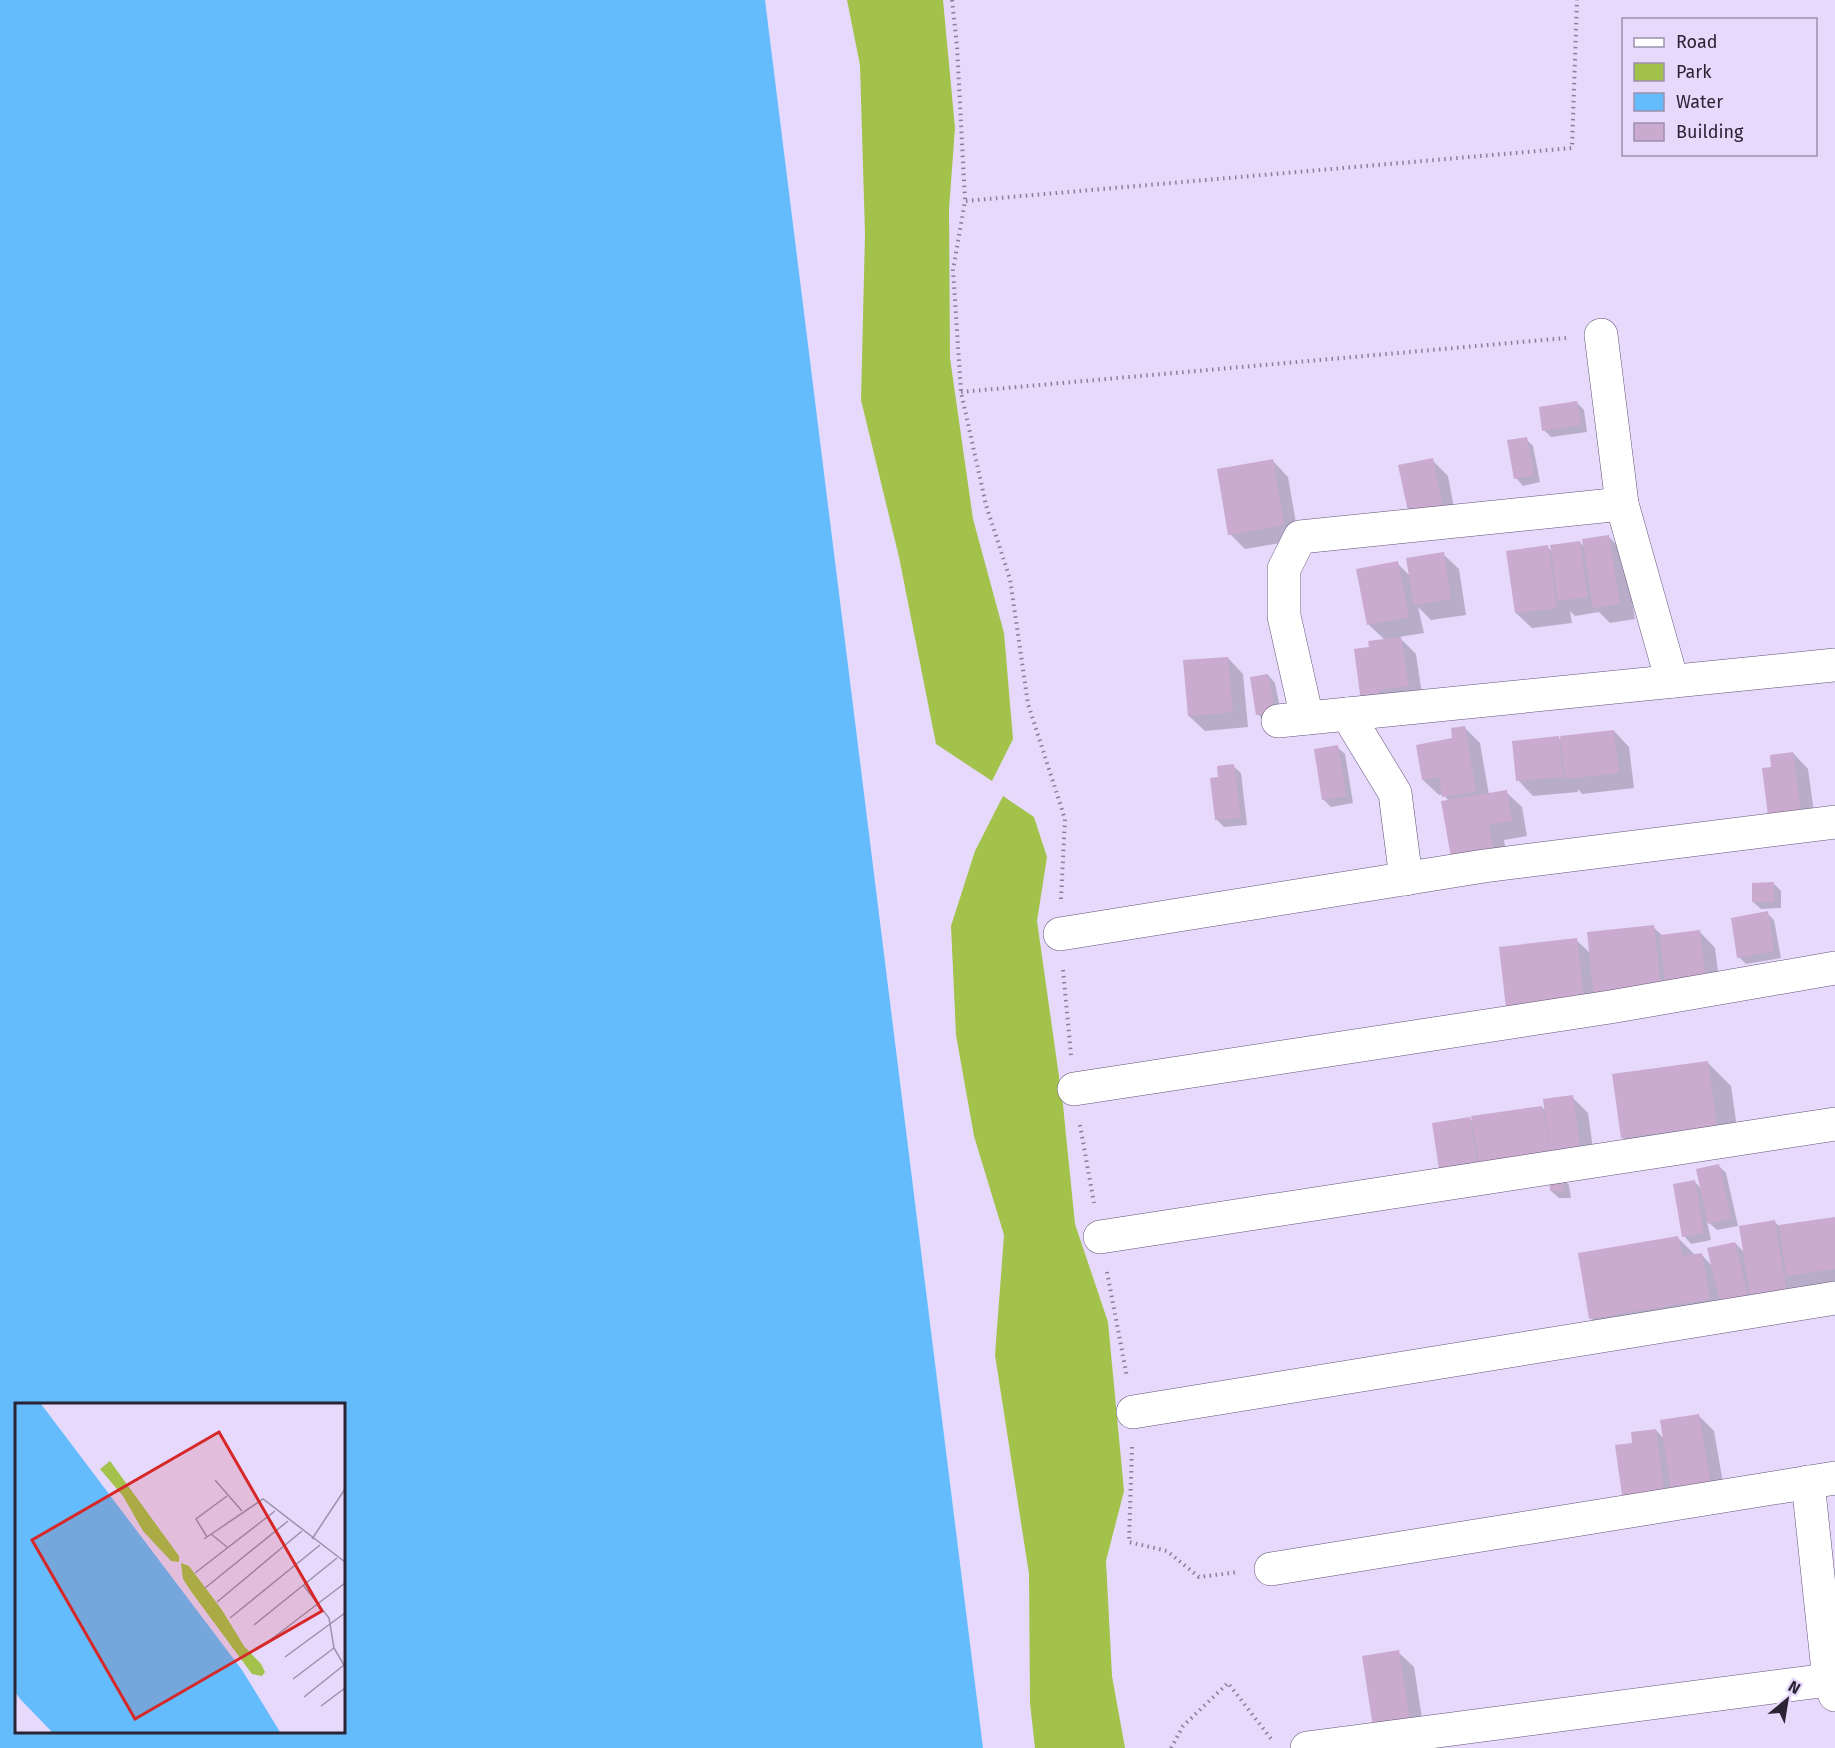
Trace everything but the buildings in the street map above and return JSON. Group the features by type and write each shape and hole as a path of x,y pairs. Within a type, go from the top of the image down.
{"street":[{"path":"1602,335 1622,504 1672,681"},
{"path":"1622,504 1300,537 1284,569 1284,616 1293,719 1835,665"},
{"path":"1347,714 1395,793 1406,879"},
{"path":"1060,934 1484,866 1835,822"},
{"path":"1074,1089 1610,1007 1835,969"},
{"path":"1100,1237 1835,1124"},
{"path":"1133,1412 1835,1298"},
{"path":"1271,1569 1822,1480 1833,1685 1307,1748"}],"path":[{"path":"952,0 957,46 965,201 953,270 961,392 986,505 1010,579 1028,704 1065,819 1060,934 1074,1089 1133,1412 1129,1542 1167,1551 1198,1577 1271,1569"},
{"path":"965,201 1572,148 1577,0"},
{"path":"961,392 1602,335"},
{"path":"1172,1748 1183,1726 1228,1683 1278,1748"}],"green space":[{"path":"847,0 943,0 955,128 949,209 950,358 973,519 1004,633 1013,739 992,781 936,744 899,557 861,400 865,234 860,65"},
{"path":"1003,796 1034,817 1047,857 1037,921 1063,1105 1075,1224 1108,1322 1124,1491 1106,1561 1112,1676 1125,1748 1035,1748 1030,1703 1029,1574 995,1355 1004,1235 974,1136 956,1035 951,926 975,851"}],"water":[{"path":"0,0 765,0 983,1748 0,1748"}]}
